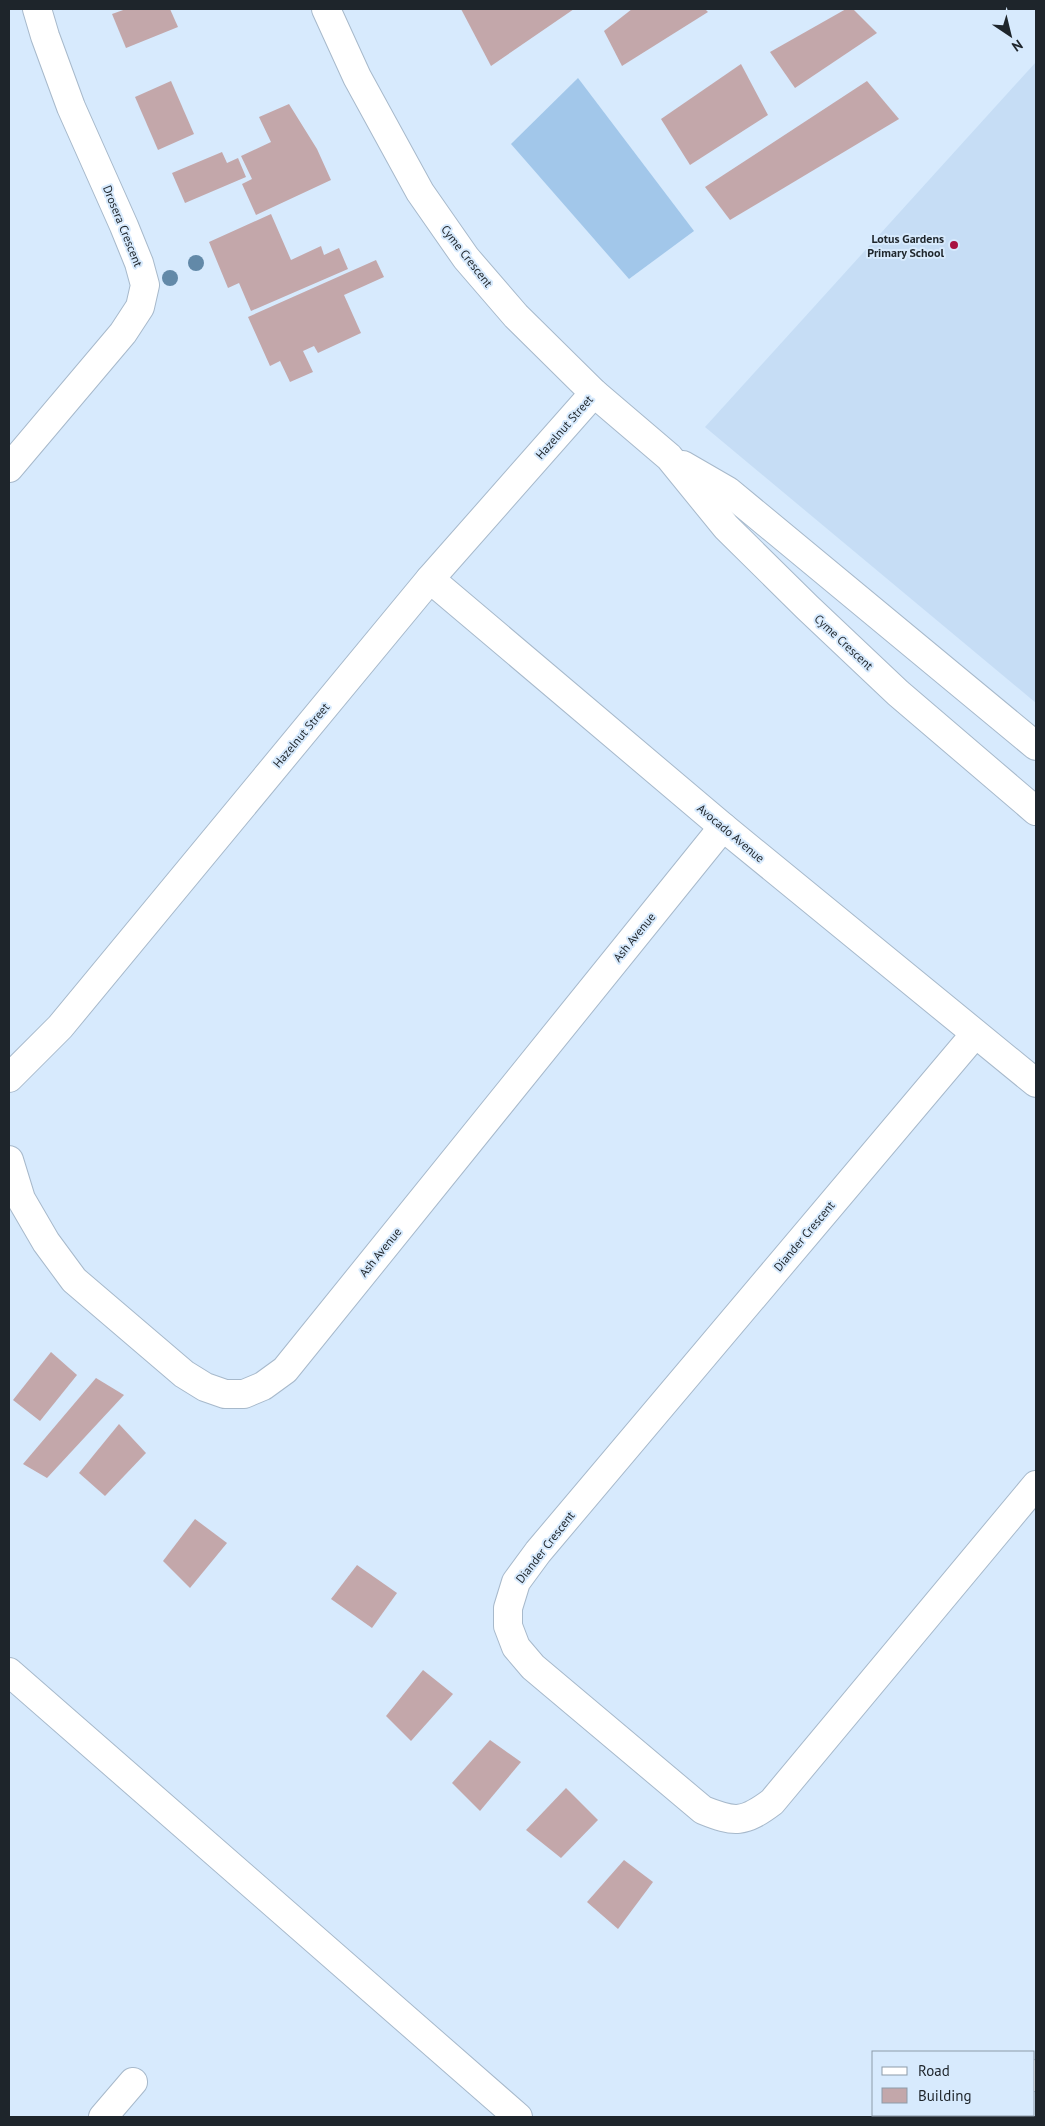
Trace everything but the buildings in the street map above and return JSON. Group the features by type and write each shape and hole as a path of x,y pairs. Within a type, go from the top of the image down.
{"street":[{"name":"Drosera Crescent","path":"9,468 123,333 140,307 145,285 139,263 124,226 71,108 37,9"},
{"name":"Cyme Crescent","path":"326,9 357,77 420,192 466,258 516,316 594,393 668,457 726,526 807,607 898,693 1036,811"},
{"name":"Hazelnut Street","path":"9,1078 60,1026 430,579 594,393"},
{"name":"Cyme Crescent","path":"668,457 728,491 1036,746"},
{"name":"Avocado Avenue","path":"430,579 723,827 1036,1083"},
{"name":"Ash Avenue","path":"9,1160 21,1199 46,1242 74,1280 184,1374 205,1387 225,1394 244,1394 263,1386 285,1370 723,827"},
{"name":"Diander Crescent","path":"975,1034 538,1552 516,1582 508,1608 508,1626 516,1647 533,1666 703,1810 737,1820 746,1818 755,1815 772,1802 1036,1485"},
{"path":"9,1672 518,2117"},
{"path":"103,2117 133,2082"}],"shaded area":[{"name":"Lotus Gardens Primary School","path":"1036,62 1036,703 705,427"},
{"path":"578,78 694,231 629,279 511,144"}],"place":[{"name":"Lotus Gardens Primary School","path":"954,245"}]}
